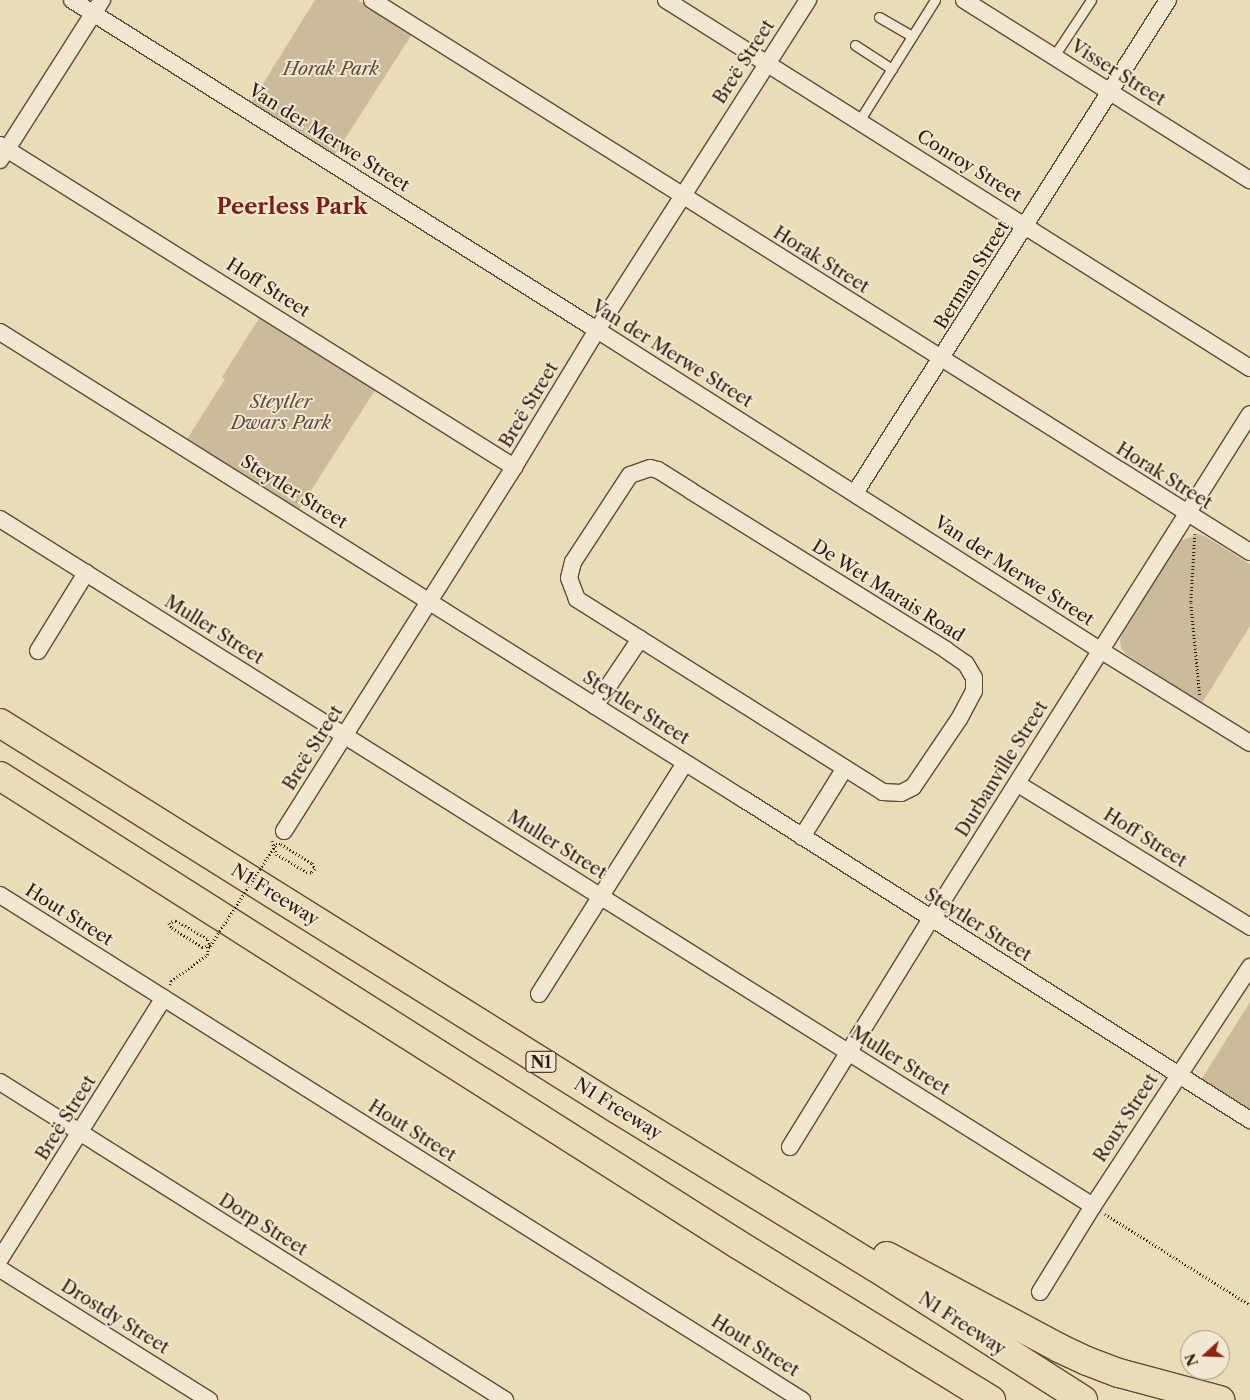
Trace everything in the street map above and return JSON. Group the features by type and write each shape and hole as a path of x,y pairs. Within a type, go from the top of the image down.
{"highway":[{"name":"N1 Freeway","path":"0,723 608,1104 736,1181 1083,1400"},
{"path":"0,776 739,1245 991,1400"},
{"path":"736,1181 786,1202 1059,1348 1119,1373 1220,1400"},
{"path":"739,1245 763,1269 958,1400"}],"street":[{"name":"Van der Merwe Street","path":"72,0 98,7 597,330 1100,650 1250,742"},
{"name":"Horak Street","path":"372,0 1250,552"},
{"name":"Conroy Street","path":"666,0 1250,368"},
{"name":"Breë Street","path":"284,831 514,467 597,330 808,0"},
{"name":"Visser Street","path":"964,0 1250,180"},
{"name":"Berman Street","path":"855,493 942,360 1109,91 1168,0"},
{"path":"2,151 98,7"},
{"name":"Hoff Street","path":"2,151 514,467"},
{"name":"Steytler Street","path":"0,332 1250,1120"},
{"name":"Durbanville Street","path":"790,1147 1100,650 1192,517 1250,414"},
{"name":"De Wet Marais Road","path":"650,468 666,475 959,658 970,670 975,685 968,704 914,787 901,793 887,794 640,639 577,599 570,586 569,578 573,562 630,475 650,468"},
{"name":"Muller Street","path":"0,519 1093,1206"},
{"path":"38,651 86,573"},
{"path":"595,706 640,639"},
{"path":"539,994 685,763"},
{"path":"802,837 846,768"},
{"name":"Hoff Street","path":"1018,784 1250,927"},
{"name":"Hout Street","path":"0,895 802,1400"},
{"name":"Roux Street","path":"1040,1292 1093,1206 1250,967"},
{"name":"Breë Street","path":"0,1259 81,1133 164,998"},
{"name":"Dorp Street","path":"0,1082 505,1400"},
{"name":"Drostdy Street","path":"0,1269 209,1400"}],"lane":[{"path":"859,121 935,0"},
{"path":"1054,56 1091,0"},
{"path":"878,17 912,36"},
{"path":"855,45 892,69"}],"path":[{"path":"1192,517 1191,604 1202,712"},
{"path":"164,998 171,981 207,955 209,944 207,939 176,921 169,923 172,928 202,947 210,946 276,844 281,844 312,863 315,870 307,873 277,855"},
{"path":"1093,1206 1250,1305"}],"green space":[{"name":"Horak Park","path":"315,0 358,0 412,34 334,156 251,103"},
{"name":"Steytler Dwars Park","path":"261,315 377,387 298,511 186,441 225,379 222,377"},
{"path":"1198,534 1250,564 1250,626 1202,703 1127,655 1121,648 1120,641 1123,632 1180,541"},
{"path":"1250,1002 1250,1111 1201,1080"}],"district":[{"name":"Peerless Park","path":"292,207"}]}
